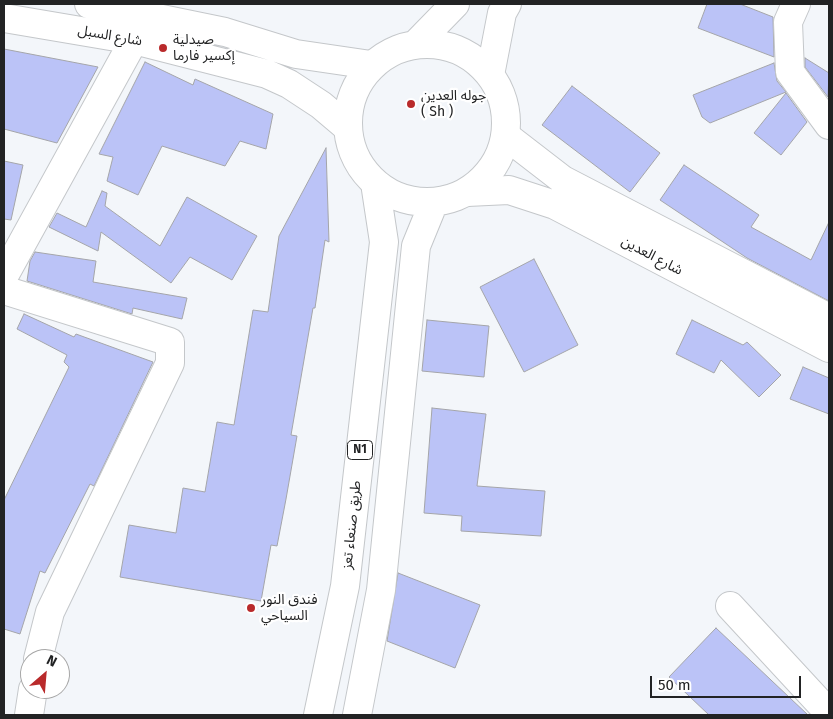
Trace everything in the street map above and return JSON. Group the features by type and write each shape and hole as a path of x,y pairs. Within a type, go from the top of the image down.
{"main road":[{"name":"شارع السبل","path":"89,4 225,32 296,54 371,65"},
{"path":"416,44 455,4"},
{"path":"490,75 502,13 507,4"},
{"path":"796,4 788,22 790,72 829,125"},
{"name":"شارع السبل","path":"4,18 134,40 267,74 289,84 321,105 347,127"},
{"path":"4,276 134,40"},
{"path":"416,44 441,44 469,55 490,75 503,100 506,114 506,136 493,168 467,192 434,202 413,202 393,195 375,183 360,167 351,148 347,127 349,104 357,83 371,65 392,51 416,44"},
{"name":"شارع العدين","path":"506,136 563,180 829,318"},
{"name":"طريق صنعاء تعز","path":"318,715 345,586 384,242 375,183"},
{"name":"شارع العدين","path":"467,192 509,190 555,205 829,348"},
{"path":"357,715 381,590 416,246 434,202"},
{"path":"4,290 170,342 170,363 50,612 41,649"},
{"path":"730,606 829,713"},
{"path":"29,715 31,699"}],"building":[{"path":"707,4 740,4 773,17 774,57 698,28"},
{"path":"4,49 98,67 57,143 4,129"},
{"path":"805,58 829,73 828,97 805,67"},
{"path":"145,62 193,85 195,79 273,114 266,149 240,141 225,166 162,146 138,195 107,181 113,157 99,154"},
{"path":"774,63 777,81 786,92 710,123 702,117 693,95"},
{"path":"572,86 660,153 630,192 542,125"},
{"path":"786,93 807,122 781,155 754,133"},
{"path":"326,148 329,242 325,240 315,308 313,308 291,435 297,436 286,499 277,546 271,545 261,601 120,577 129,525 176,533 183,488 205,492 217,422 234,425 253,310 268,312 279,236"},
{"path":"4,161 23,165 11,220 4,219"},
{"path":"684,165 759,215 751,227 811,260 829,222 829,301 747,258 660,200"},
{"path":"102,191 107,193 105,206 160,246 187,197 257,236 232,280 190,257 171,283 101,232 98,251 49,227 57,213 86,227"},
{"path":"35,252 96,261 93,282 187,298 182,319 133,308 132,314 27,281 30,261"},
{"path":"534,259 578,345 524,372 480,287"},
{"path":"24,314 74,337 76,334 153,362 94,486 90,484 45,573 40,571 20,634 4,629 4,500 69,367 64,362 67,355 17,329"},
{"path":"427,320 489,326 484,377 422,371"},
{"path":"692,320 743,345 747,342 781,375 759,397 721,360 714,373 676,354"},
{"path":"803,367 829,378 829,414 790,399"},
{"path":"432,408 486,414 477,486 545,491 541,536 461,531 462,516 424,513"},
{"path":"398,573 480,605 455,668 387,641"},
{"path":"716,628 808,715 709,715 669,677"}],"place":[{"name":"صيدلية إكسير فارما","path":"163,48"},
{"name":"جوله العدين ( Sh )","path":"411,104"},
{"name":"فندق النور السياحي","path":"251,608"}]}
